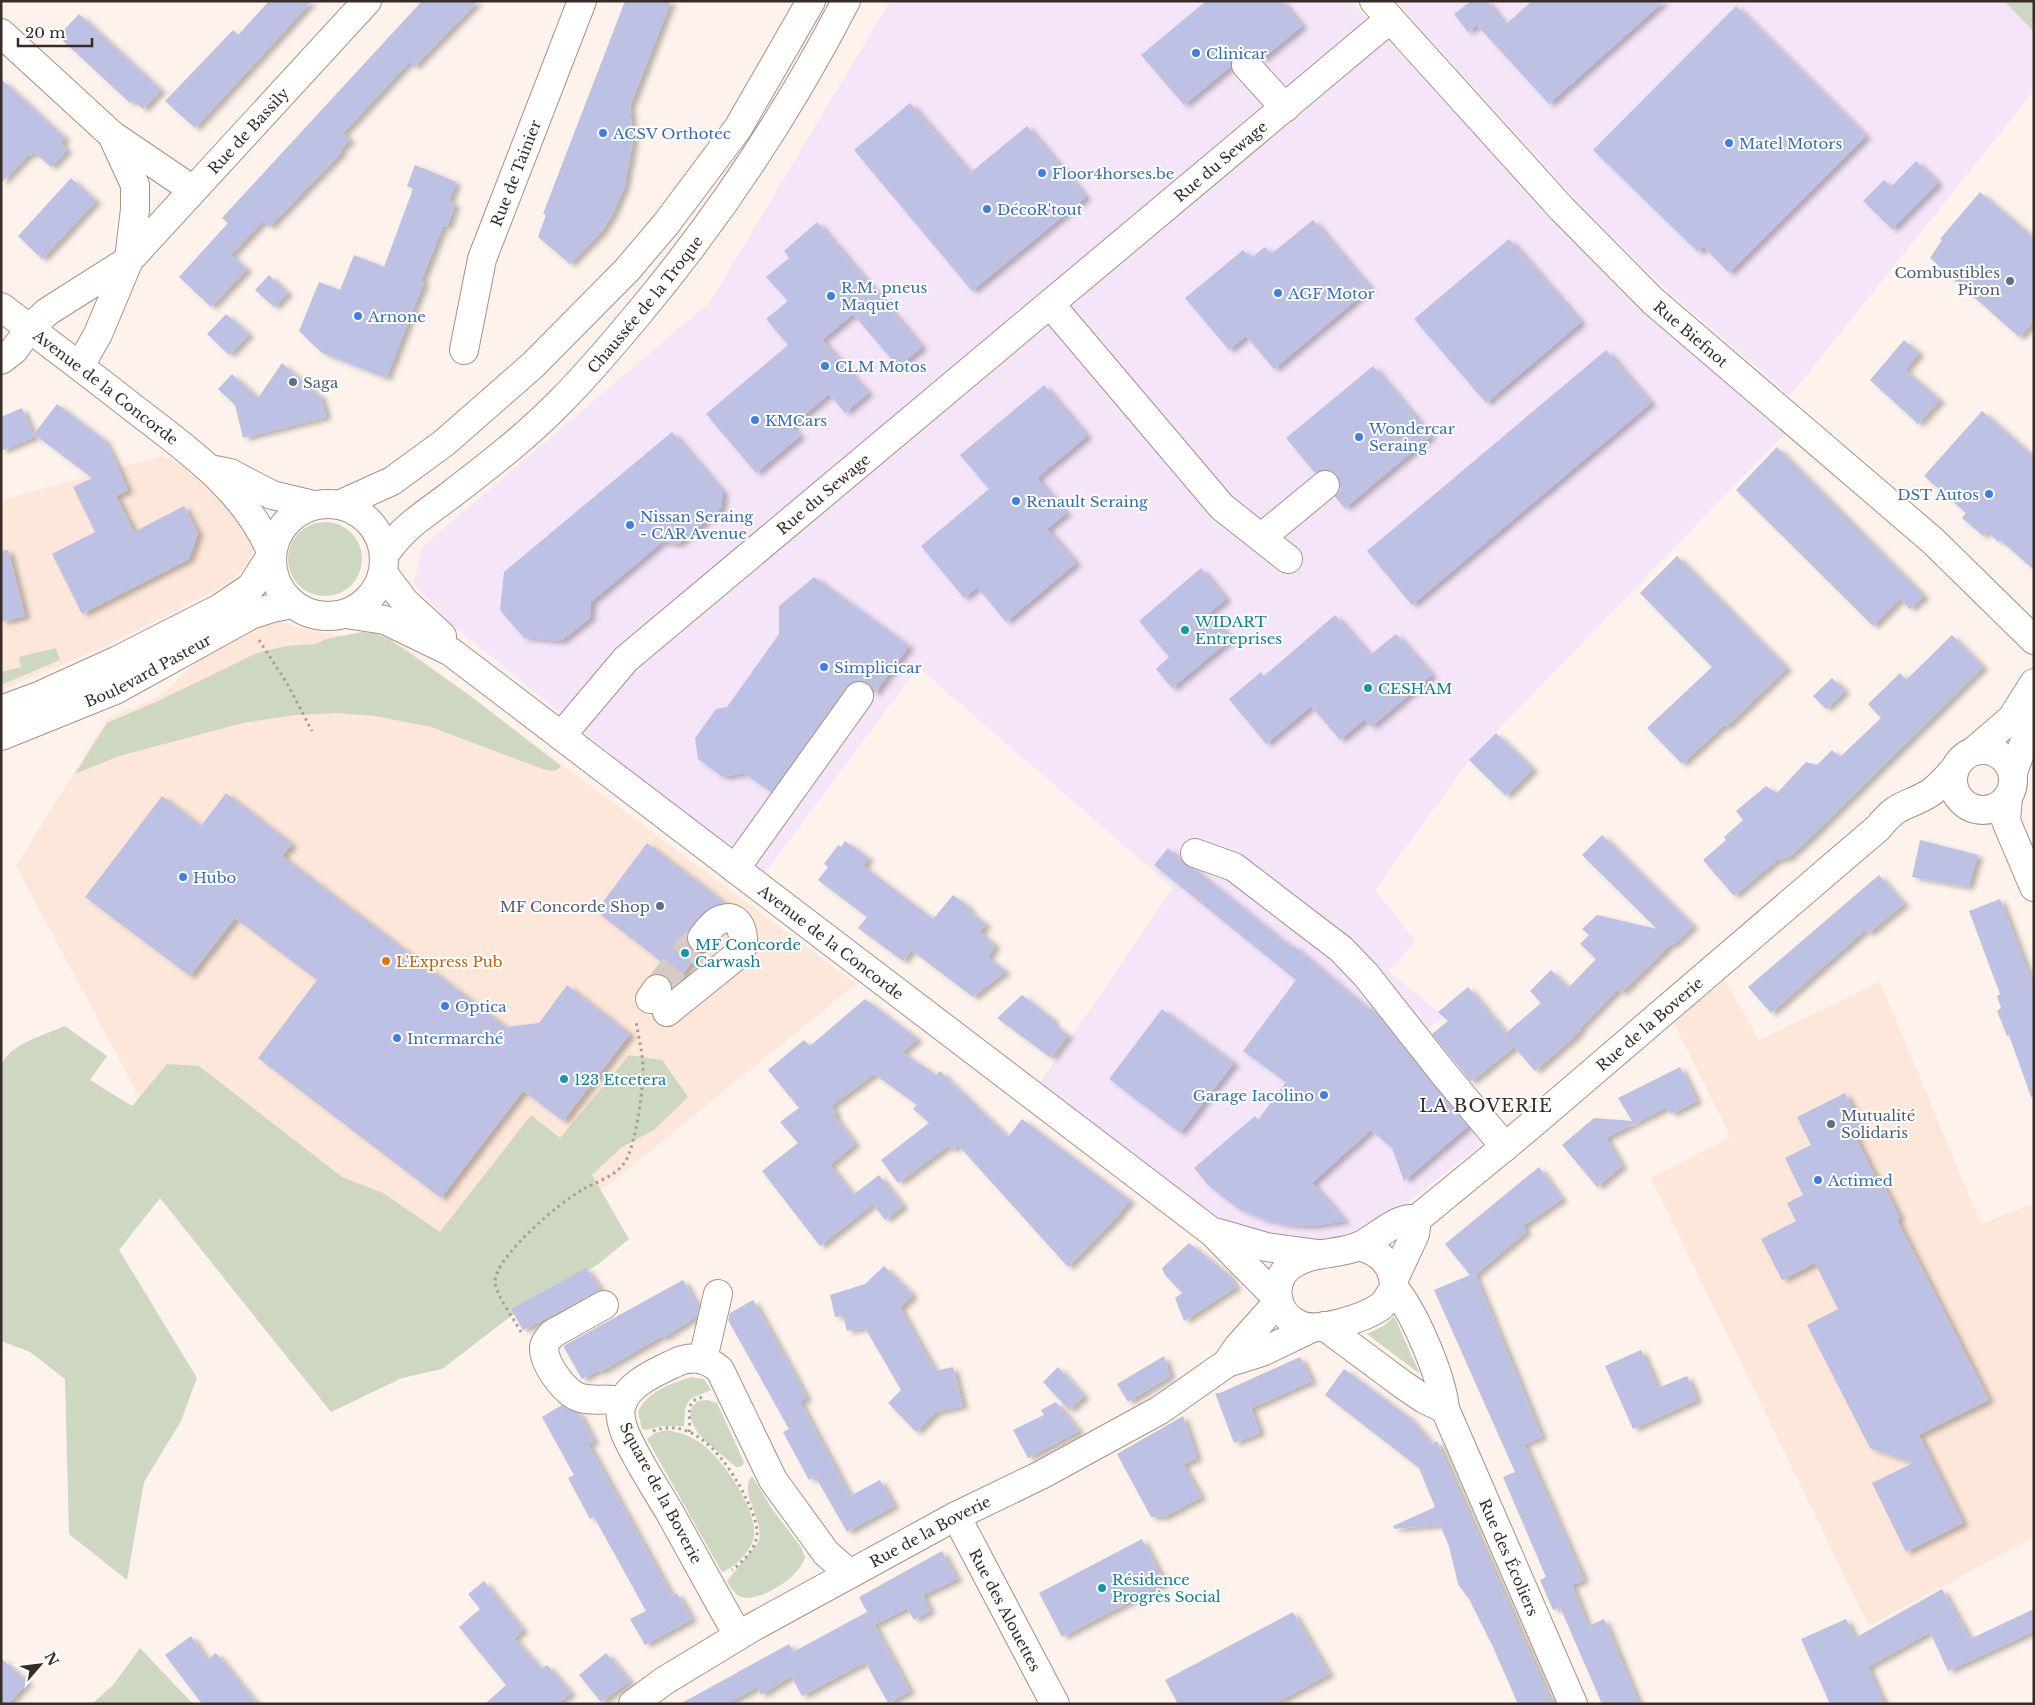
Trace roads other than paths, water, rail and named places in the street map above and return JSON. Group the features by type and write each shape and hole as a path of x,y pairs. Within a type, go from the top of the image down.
{"street":[{"name":"Rue de Bassily","path":"1,360 14,350 30,328 47,312 129,260 367,1"},
{"name":"Rue de Tainier","path":"464,350 482,259 582,1"},
{"path":"326,505 349,507 373,525 381,539 384,564 376,591 363,605 346,614 328,617 309,613 292,604 280,589 272,571 272,554 276,537 286,523 299,512 326,505 392,481 444,443 502,394 565,334 627,270 666,224 738,128 811,1"},
{"name":"Chaussée de la Troque","path":"384,564 405,528 521,439 561,402 646,304 720,210 813,64 846,1"},
{"name":"Rue du Sewage","path":"561,736 626,659 1285,108 1382,10"},
{"name":"Rue Biefnot","path":"1382,10 1569,216 1653,301 1933,541 2034,640"},
{"path":"1,33 112,135 186,197"},
{"path":"1246,65 1285,108"},
{"path":"112,135 135,185 135,209 129,260"},
{"path":"135,185 157,200 186,197"},
{"name":"Rue de Bassily","path":"80,366 98,334 129,260"},
{"path":"1050,304 1222,507 1288,559"},
{"name":"Avenue de la Concorde","path":"1,307 212,469 250,512 258,524 272,554"},
{"name":"Avenue de la Concorde","path":"212,469 230,473 272,495 326,505"},
{"path":"1262,537 1325,484"},
{"name":"Boulevard Pasteur","path":"1,710 41,695 116,661 220,608 251,586 272,554"},
{"name":"Avenue de la Concorde","path":"384,564 414,612 439,633 451,652"},
{"name":"Boulevard Pasteur","path":"1,736 115,690 251,615 292,604"},
{"name":"Avenue de la Concorde","path":"346,614 385,620 451,652 1212,1232 1278,1300"},
{"path":"2011,785 1993,808 1974,809 1958,798 1954,790 1953,771 1958,761 1976,749 2012,718 2034,683"},
{"path":"735,870 859,696"},
{"path":"2034,716 2011,785 2006,821 2034,887"},
{"path":"1976,749 1989,749 2001,755 2011,785"},
{"name":"Rue de la Boverie","path":"633,1704 664,1681 738,1635 956,1516 1098,1446 1160,1410 1227,1363 1278,1300 1281,1276 1293,1264 1322,1254 1359,1246 1401,1220 1417,1219 1879,827 1888,815 1899,806 1930,793 1953,771"},
{"name":"Rue de la Boverie","path":"1879,827 1930,808 1974,809"},
{"path":"1196,853 1234,867 1341,949 1366,975 1445,1075 1505,1146"},
{"path":"652,1004 740,953 744,945 742,929 731,919 726,918 712,926 702,938"},
{"name":"Rue de la Boverie","path":"1227,1363 1262,1352 1318,1327 1368,1314 1382,1305 1394,1284 1415,1234 1417,1219"},
{"name":"Avenue de la Concorde","path":"1212,1232 1266,1247 1322,1254"},
{"path":"1359,1246 1373,1250 1384,1258 1392,1270 1394,1284"},
{"name":"Rue des Écoliers","path":"1394,1284 1438,1374 1444,1391 1445,1409 1573,1704"},
{"path":"718,1294 703,1359 713,1363 726,1381 764,1464 785,1498 826,1553 850,1574"},
{"path":"1278,1300 1290,1320 1318,1327 1424,1399 1445,1409"},
{"path":"604,1305 552,1334 546,1340 544,1348 558,1380 574,1396 592,1400 612,1399 623,1402"},
{"name":"Square de la Boverie","path":"703,1359 690,1359 678,1362 634,1387 623,1402 620,1419 625,1433 738,1635"},
{"name":"Rue des Alouettes","path":"956,1516 1055,1704"}],"tunnel":[{"path":"657,989 690,947 702,938"}],"place":[{"name":"Clinicar","path":"1196,53"},
{"name":"ACSV Orthotec","path":"603,133"},
{"name":"Matel Motors","path":"1729,143"},
{"name":"Floor4horses.be","path":"1042,173"},
{"name":"DécoR'tout","path":"987,209"},
{"name":"Combustibles Piron","path":"2010,281"},
{"name":"AGF Motor","path":"1278,293"},
{"name":"R.M. pneus Maquet","path":"831,296"},
{"name":"Arnone","path":"358,316"},
{"name":"CLM Motos","path":"825,366"},
{"name":"Saga","path":"293,382"},
{"name":"KMCars","path":"755,420"},
{"name":"Wondercar Seraing","path":"1359,437"},
{"name":"DST Autos","path":"1989,494"},
{"name":"Renault Seraing","path":"1016,501"},
{"name":"Nissan Seraing - CAR Avenue","path":"630,525"},
{"name":"WIDART Entreprises","path":"1185,630"},
{"name":"Simplicicar","path":"824,667"},
{"name":"CESHAM","path":"1368,688"},
{"name":"Hubo","path":"183,877"},
{"name":"MF Concorde Shop","path":"660,906"},
{"name":"MF Concorde Carwash","path":"685,953"},
{"name":"L'Express Pub","path":"386,961"},
{"name":"Optica","path":"445,1006"},
{"name":"Intermarché","path":"397,1038"},
{"name":"123 Etcetera","path":"564,1079"},
{"name":"Garage Iacolino","path":"1324,1095"},
{"name":"Mutualité Solidaris","path":"1831,1124"},
{"name":"Actimed","path":"1818,1180"},
{"name":"Résidence Progrès Social","path":"1102,1588"}],"district":[{"name":"LA BOVERIE","path":"1486,1106"}]}
